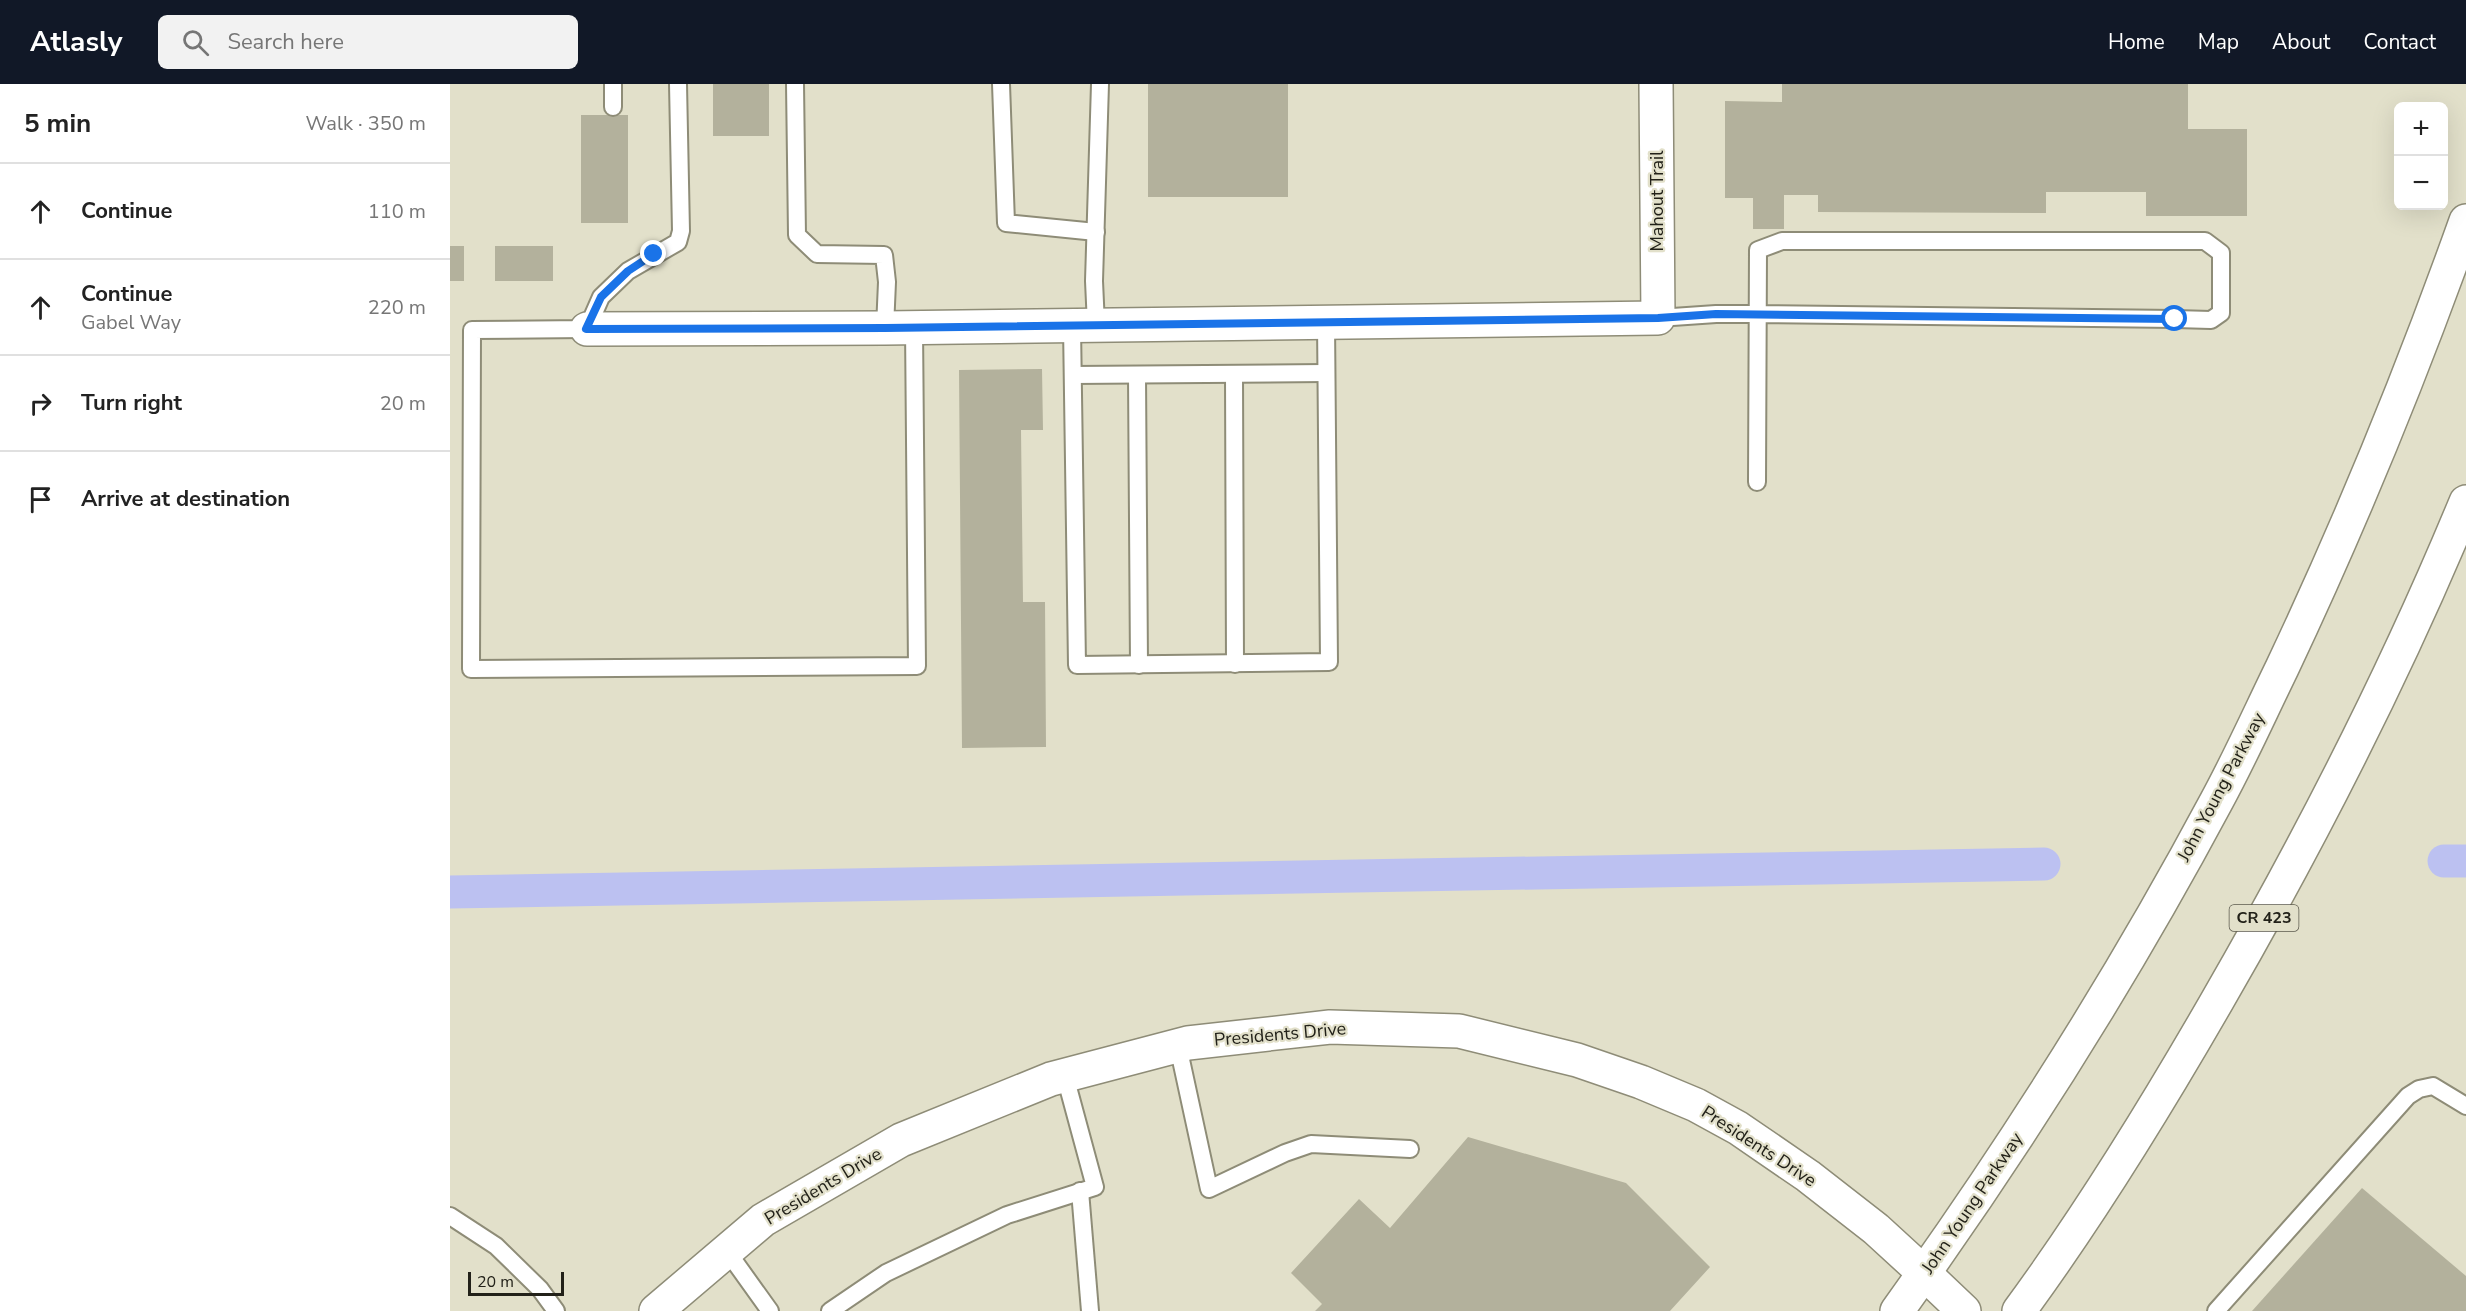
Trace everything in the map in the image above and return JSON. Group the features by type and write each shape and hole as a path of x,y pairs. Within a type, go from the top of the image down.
{"main road":[{"name":"Mahout Trail","path":"1656,84 1658,318"},
{"name":"John Young Parkway","path":"1897,1311 2020,1132 2081,1036 2217,801 2286,660 2346,528 2433,315 2466,221"},
{"path":"586,329 900,328 1658,318"},
{"name":"CR 423","path":"2019,1311 2174,1076 2246,951 2323,809 2466,502"},
{"name":"Presidents Drive","path":"656,1311 763,1220 901,1140 1065,1076 1178,1046 1330,1027 1459,1031 1577,1060 1641,1082 1696,1105 1738,1128 1876,1229 1964,1311"}],"lane":[{"path":"612,84 612,107"},
{"path":"678,84 681,231 678,242 628,271 601,297 586,329 472,330 471,669 917,666 900,328 886,282 884,255 817,254 797,235 795,84"},
{"path":"1001,84 1006,223 1096,232"},
{"path":"1100,84 1096,232 1084,325 1073,375 1077,665 1329,662 1326,322"},
{"path":"1658,318 1757,314 2211,320 2222,313 2222,253 2205,241 1782,241 1758,250 1757,314 1757,482"},
{"path":"1073,375 1326,373"},
{"path":"1234,374 1235,664"},
{"path":"1137,375 1139,665"},
{"path":"1178,1046 1209,1189 1285,1153 1311,1144 1410,1149"},
{"path":"830,1311 886,1273 1007,1215 1095,1187 1065,1076"},
{"path":"2216,1311 2408,1096 2419,1089 2433,1086 2466,1106"},
{"path":"1080,1191 1090,1311"},
{"path":"450,1216 496,1246 540,1289 556,1311"},
{"path":"727,1251 770,1311"}],"building":[{"path":"713,84 769,84 769,136 713,136"},
{"path":"1148,84 1288,84 1288,197 1148,197"},
{"path":"1782,84 2188,84 2188,129 2247,129 2247,216 2146,216 2146,192 2046,192 2046,213 1818,212 1818,195 1784,195 1784,229 1753,229 1753,198 1725,198 1725,101 1782,102"},
{"path":"581,115 628,115 628,223 581,223"},
{"path":"450,246 464,246 464,281 450,281"},
{"path":"495,246 553,246 553,281 495,281"},
{"path":"1042,369 1043,430 1021,430 1023,602 1045,602 1046,747 962,748 959,370"},
{"path":"1468,1137 1626,1183 1710,1267 1670,1311 1315,1311 1322,1304 1291,1273 1359,1199 1390,1228"},
{"path":"2362,1188 2466,1276 2466,1311 2252,1311"}],"waterway":[{"path":"2444,861 2466,861"},
{"path":"450,892 2044,864"}],"route":[{"path":"654,254 628,271 601,297 586,329 885,328 1658,318 1716,314 2175,319"}]}
